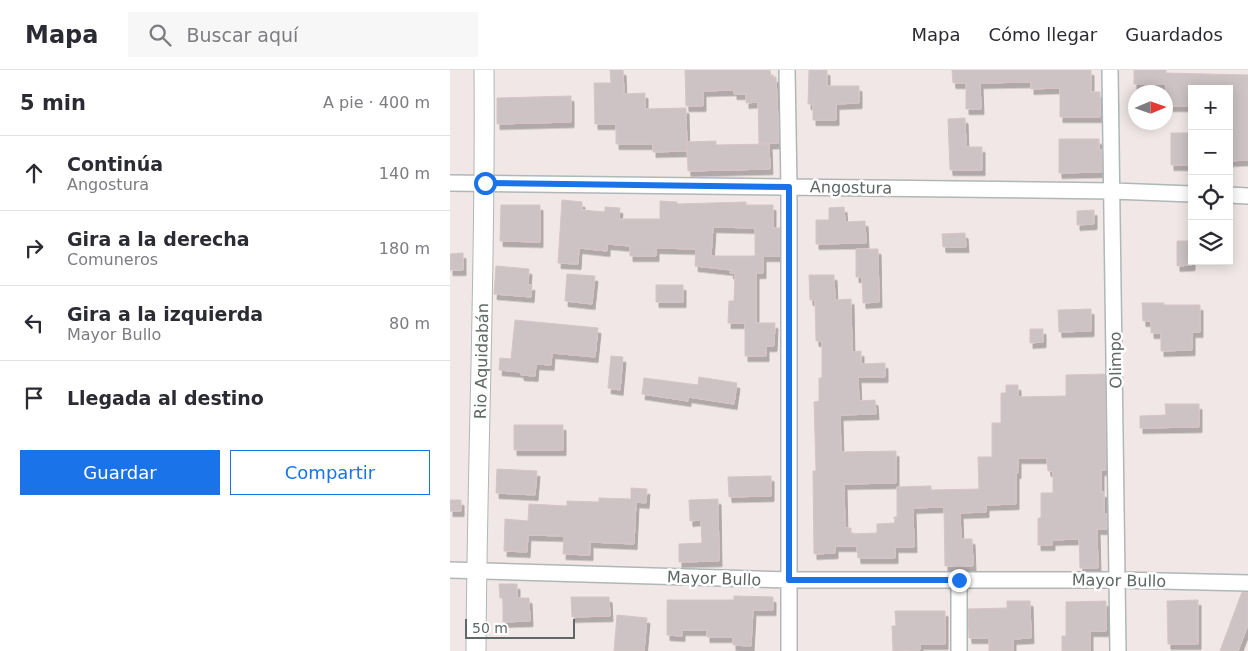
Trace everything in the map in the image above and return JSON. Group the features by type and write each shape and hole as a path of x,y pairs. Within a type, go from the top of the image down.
{"street":[{"name":"Rio Aquidabán","path":"476,651 485,183 484,70"},
{"path":"787,70 789,187 789,651"},
{"name":"Olimpo","path":"1110,70 1118,651"},
{"name":"Angostura","path":"450,183 1113,191 1188,194"},
{"path":"1233,195 1248,196"},
{"name":"Mayor Bullo","path":"450,570 789,580 1118,580 1248,583"},
{"path":"959,580 959,651"}],"building":[{"path":"610,70 623,70 624,94 645,93 645,109 686,108 687,151 653,152 653,144 616,144 616,124 595,124 594,83 611,83"},
{"path":"685,70 770,70 771,77 776,77 779,143 759,144 758,102 746,103 746,94 734,94 734,90 703,91 703,106 686,106"},
{"path":"809,70 827,70 827,86 859,86 859,103 836,104 836,120 813,120 813,104 808,104"},
{"path":"952,70 1091,70 1091,92 1100,92 1100,117 1060,117 1060,88 1031,89 1031,82 980,83 981,109 966,109 966,83 953,83"},
{"path":"1134,70 1166,70 1166,73 1248,75 1248,160 1233,161 1233,85 1188,85 1188,106 1173,106 1173,85 1134,84"},
{"path":"571,96 571,122 497,124 497,98"},
{"path":"965,118 966,147 982,147 982,170 950,170 948,119"},
{"path":"1171,133 1188,133 1188,165 1171,165"},
{"path":"1059,139 1099,139 1099,150 1102,150 1102,172 1059,173"},
{"path":"716,141 716,145 769,144 770,169 688,171 687,142"},
{"path":"562,200 582,202 582,210 605,212 605,207 620,208 619,219 660,219 660,201 677,202 677,204 746,202 746,205 773,205 773,228 780,228 780,256 763,256 763,273 756,273 756,323 775,323 774,346 766,346 766,356 745,356 745,323 728,323 729,301 734,301 735,273 730,273 731,270 695,266 696,249 656,248 656,256 630,256 630,246 607,244 607,251 579,248 578,264 558,263","holes":["713,227 755,228 755,256 711,256"]},
{"path":"501,205 540,205 540,242 500,241"},
{"path":"844,207 845,222 865,221 866,243 816,244 816,220 829,220 829,208"},
{"path":"1094,210 1094,224 1077,225 1077,211"},
{"path":"965,233 966,247 943,247 942,234"},
{"path":"1177,241 1188,241 1188,265 1192,265 1177,266"},
{"path":"856,249 878,249 879,302 863,303 862,277 856,277"},
{"path":"463,253 463,270 450,270 450,254"},
{"path":"496,266 529,269 528,285 532,285 531,297 494,294"},
{"path":"567,274 595,276 592,304 565,301"},
{"path":"809,275 834,275 835,300 851,299 852,352 861,351 861,364 885,363 885,377 858,377 859,401 875,400 876,414 840,415 841,452 896,451 896,483 844,484 845,528 851,528 851,534 877,533 877,524 895,523 894,517 897,517 897,487 931,486 931,490 979,489 978,457 992,457 992,423 1001,423 1001,393 1006,393 1006,385 1018,385 1018,397 1066,396 1066,375 1105,374 1106,470 1101,470 1101,492 1104,492 1104,514 1107,514 1107,529 1097,529 1098,568 1080,568 1079,539 1052,540 1052,545 1038,545 1038,518 1041,518 1041,493 1053,493 1053,471 1048,471 1047,458 1018,458 1016,504 986,505 986,512 960,513 961,539 972,539 973,566 945,566 944,507 913,508 914,547 895,547 895,558 858,558 857,546 835,546 835,553 814,554 813,471 816,471 814,402 819,401 819,378 822,378 822,341 816,341 815,300 810,300"},
{"path":"656,285 683,285 683,302 656,302"},
{"path":"1142,303 1200,305 1200,332 1192,332 1192,350 1161,351 1161,333 1151,333 1151,321 1143,321"},
{"path":"1091,309 1091,331 1059,332 1058,310"},
{"path":"515,320 598,328 595,357 552,353 551,365 536,364 535,376 521,375 521,372 499,370 500,358 511,359"},
{"path":"1030,329 1043,329 1043,342 1030,343"},
{"path":"611,356 623,357 620,390 608,388"},
{"path":"699,377 737,383 734,404 688,397 688,401 642,394 644,378 698,385"},
{"path":"1165,404 1199,404 1199,427 1140,428 1140,416 1166,415"},
{"path":"514,425 563,425 563,450 514,450"},
{"path":"497,469 537,471 535,495 496,493"},
{"path":"771,476 771,496 729,497 728,477"},
{"path":"631,488 647,489 646,503 636,502 634,544 590,542 590,555 563,554 564,536 528,535 527,552 504,551 505,519 528,521 529,504 567,506 567,501 599,502 599,498 631,499"},
{"path":"718,499 719,561 679,562 679,544 702,543 701,520 690,521 689,500"},
{"path":"450,500 461,500 461,511 450,511"},
{"path":"499,584 517,584 517,598 529,598 530,621 503,622 503,598 500,598"},
{"path":"1242,592 1248,592 1248,625 1238,651 1220,651"},
{"path":"734,596 773,597 773,610 753,610 751,646 733,645 733,637 707,637 707,630 682,630 682,636 667,635 667,600 734,600"},
{"path":"571,597 609,597 610,616 572,617"},
{"path":"1198,600 1198,644 1168,644 1167,601"},
{"path":"1007,601 1030,601 1031,638 1013,639 1013,651 989,651 989,638 969,638 968,609 1007,608"},
{"path":"1106,601 1106,631 1090,631 1090,651 1062,651 1062,636 1066,636 1066,602"},
{"path":"895,611 945,611 945,644 920,644 920,650 893,651 892,626 896,626"},
{"path":"617,615 647,618 644,651 614,651"}],"route":[{"path":"485,183 789,187 789,580 959,580"}]}
